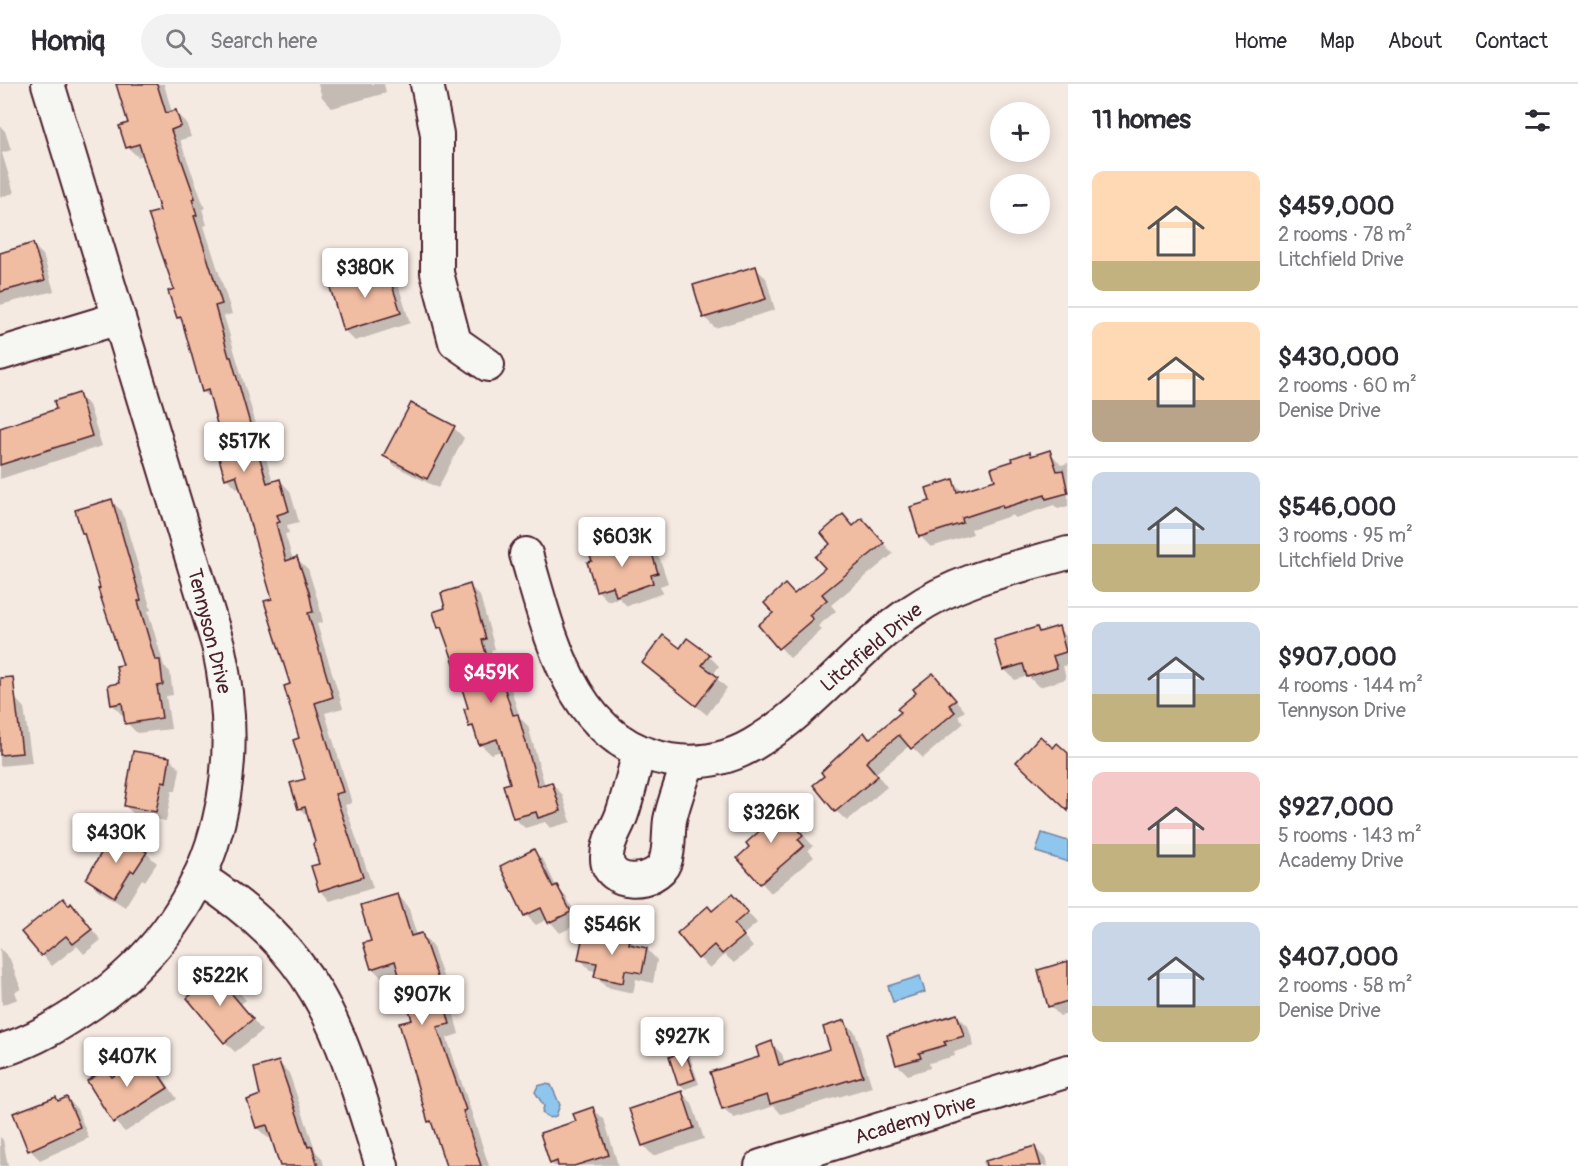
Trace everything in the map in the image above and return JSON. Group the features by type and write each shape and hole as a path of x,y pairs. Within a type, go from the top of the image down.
{"street":[{"name":"Tennyson Drive","path":"0,1051 40,1036 72,1017 132,972 171,926 199,877 221,813 228,780 231,739 227,688 215,634 48,84"},
{"path":"426,84 436,134 437,273 455,342 488,365"},
{"path":"0,354 119,318"},
{"name":"Litchfield Drive","path":"526,554 556,653 570,684 599,722 618,739 639,751 688,763 729,756 762,740 892,625 931,598 975,580 1068,553"},
{"path":"639,751 622,815 608,843 607,852 607,861 615,873 630,880 645,879 657,874 666,861 670,819 688,763"},
{"path":"199,877 237,902 272,932 301,967 326,1005 348,1059 382,1166"},
{"name":"Academy Drive","path":"761,1166 1068,1071"}],"water":[{"path":"1042,833 1068,841 1068,862 1036,852"},
{"path":"920,976 925,992 893,1002 888,986"},
{"path":"551,1085 560,1105 556,1116 550,1118 542,1113 544,1106 535,1092 538,1086"}],"building":[{"path":"116,84 157,84 166,113 176,110 181,126 171,130 195,198 192,199 197,215 194,216 222,304 215,306 229,357 231,357 267,483 280,479 289,511 277,515 280,522 276,523 286,561 297,557 309,592 313,612 308,613 333,697 315,703 343,792 335,794 363,877 319,891 311,866 319,864 313,844 315,842 305,807 298,809 290,783 305,779 293,740 299,738 284,686 290,684 264,601 272,599 236,475 225,479 216,448 220,447 214,426 217,424 208,390 202,392 181,317 177,318 168,291 174,289 148,214 160,211 139,144 126,148 119,126 128,123"},
{"path":"33,243 45,280 0,292 0,253"},
{"path":"386,266 401,313 343,331 329,284"},
{"path":"756,266 766,299 703,318 693,285"},
{"path":"79,393 92,436 0,465 0,428 56,409 54,401"},
{"path":"411,403 455,426 427,479 383,456"},
{"path":"1050,450 1057,471 1063,470 1068,493 1046,499 1045,495 1003,508 1002,505 962,518 963,523 919,537 910,507 930,501 926,488 953,479 957,492 995,480 991,468 1013,461 1012,458 1030,452 1031,456"},
{"path":"112,499 141,600 138,601 155,660 160,660 163,685 157,686 162,718 125,724 122,703 111,705 108,685 119,683 116,666 123,665 75,510"},
{"path":"843,514 853,526 862,518 884,543 822,594 827,600 809,615 813,619 778,649 758,625 773,613 764,603 785,584 794,594 825,568 815,557 830,544 821,533"},
{"path":"620,541 623,547 635,543 637,551 650,547 658,573 651,575 653,583 616,596 613,586 596,591 587,562 592,561 588,551"},
{"path":"470,584 486,639 482,640 493,676 500,674 513,715 518,714 538,786 552,782 561,811 538,818 536,812 513,818 503,785 510,783 497,739 479,745 473,726 469,727 464,709 468,708 455,666 433,612 445,608 441,593"},
{"path":"1059,626 1066,652 1053,656 1057,668 1027,677 1023,664 1003,670 994,640 1037,627 1039,632"},
{"path":"663,635 680,648 687,638 710,655 702,665 718,677 696,706 642,663"},
{"path":"933,673 956,700 949,705 955,712 911,749 899,735 866,762 878,776 835,812 813,785 824,776 821,772 864,732 869,739 901,712 897,709 916,693 913,689"},
{"path":"13,677 22,753 0,755 0,678"},
{"path":"1040,736 1053,748 1057,743 1068,753 1068,811 1016,762"},
{"path":"133,751 170,757 166,782 162,781 156,812 124,806"},
{"path":"776,802 803,835 798,839 804,846 760,884 737,858 749,847 746,843 764,827 757,818"},
{"path":"114,831 147,852 134,872 131,870 114,897 86,879"},
{"path":"534,849 553,887 557,885 571,912 548,923 541,908 524,916 500,866"},
{"path":"398,894 411,936 422,933 436,973 450,1024 437,1027 466,1110 463,1111 481,1166 446,1166 431,1121 428,1122 399,1023 412,1020 395,961 371,969 363,943 371,941 360,905"},
{"path":"732,894 748,912 734,924 744,936 722,954 714,945 698,959 677,933 708,906 712,911"},
{"path":"63,898 69,905 71,902 92,929 73,944 66,936 41,956 21,932"},
{"path":"584,930 630,939 629,944 647,948 642,973 625,970 623,983 594,977 597,963 578,960"},
{"path":"1068,961 1068,1001 1048,1007 1038,970"},
{"path":"221,970 237,989 231,993 253,1019 224,1043 187,998"},
{"path":"957,1014 964,1036 944,1042 946,1045 919,1053 921,1058 896,1065 887,1035"},
{"path":"845,1020 863,1076 770,1104 767,1095 722,1109 710,1072 759,1057 756,1047 772,1041 779,1065 830,1049 823,1027"},
{"path":"685,1051 695,1079 678,1085 669,1057"},
{"path":"146,1055 168,1088 113,1123 87,1081 106,1069 112,1077"},
{"path":"279,1061 308,1147 312,1146 318,1166 280,1166 267,1125 256,1128 247,1100 260,1095 254,1068"},
{"path":"682,1091 694,1128 642,1146 629,1109"},
{"path":"56,1097 58,1101 67,1097 80,1127 28,1151 13,1113"},
{"path":"593,1107 609,1155 574,1166 558,1166 557,1161 550,1164 540,1133 576,1121 573,1114"},
{"path":"1035,1146 1041,1166 986,1166 985,1161"}]}
